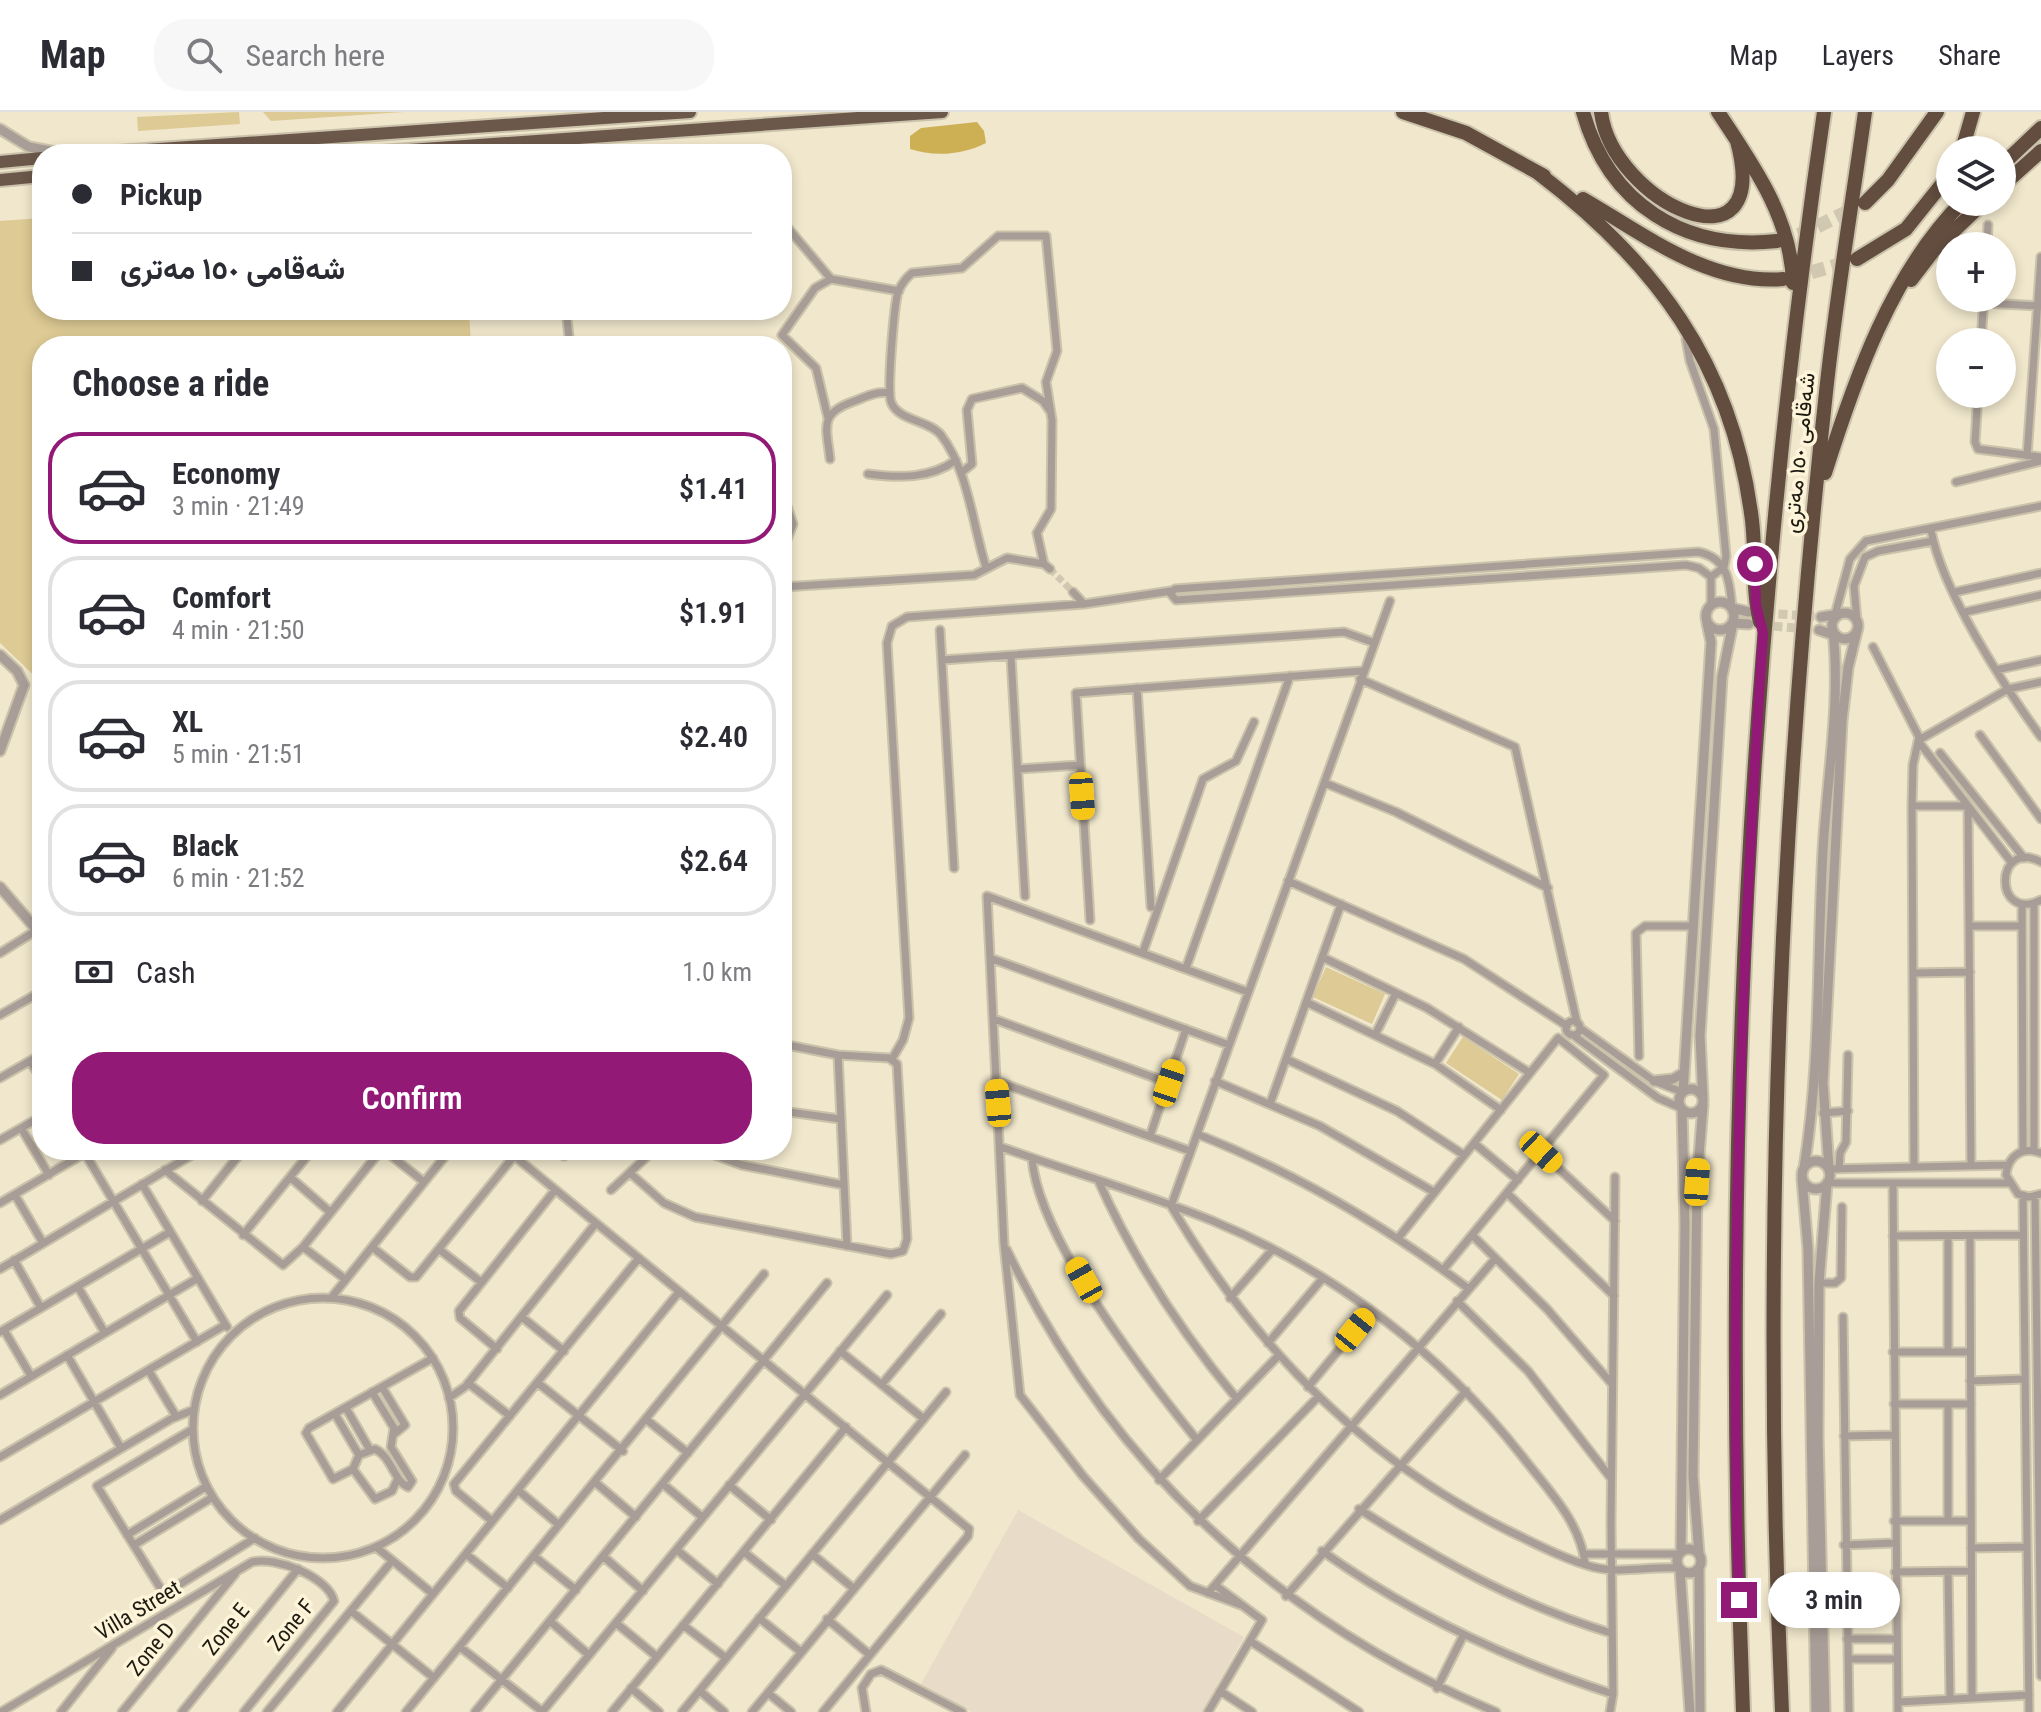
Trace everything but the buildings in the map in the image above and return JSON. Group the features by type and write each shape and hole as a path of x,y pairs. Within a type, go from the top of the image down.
{"highway":[{"path":"285,144 690,112"},
{"path":"532,144 942,112"},
{"path":"1403,112 1466,133 1697,263 1739,277 1783,279"},
{"path":"1583,112 1604,163 1628,192 1658,217 1691,235 1716,242 1777,241"},
{"path":"1601,112 1615,151 1637,181 1673,207 1698,216 1722,214 1737,201 1746,177 1737,141"},
{"path":"1718,112 1772,200 1786,233 1793,270 1792,339"},
{"name":"شەقامی ١٥٠ مەتری","path":"1743,1712 1735,1471 1736,1189 1748,849 1763,633 1792,339 1824,112"},
{"name":"شەقامی ١٥٠ مەتری","path":"1782,1712 1775,1508 1776,1174 1793,783 1826,390 1865,112"},
{"path":"1865,203 1888,180 1937,112"},
{"path":"1966,136 1973,112"},
{"path":"2016,152 2041,128"},
{"path":"2016,173 2041,151"},
{"path":"0,162 32,159"},
{"path":"1538,173 1621,243 1644,267 1685,326 1722,401 1741,461 1752,515 1756,605 1763,633"},
{"path":"0,180 32,177"},
{"path":"1857,259 1879,249 1906,229 1936,192"},
{"path":"1816,500 1844,413 1890,310 1914,260 1950,216"},
{"path":"1890,310 1934,250 1969,216"}],"street":[{"path":"0,129 32,148"},
{"path":"1988,225 1988,232"},
{"path":"792,233 831,279"},
{"path":"792,586 974,575 1007,558 1047,566 1037,533 1051,509 1051,413 1046,382 1057,351 1046,236 998,236 962,268 912,273 899,291 890,393 893,406 938,431 956,460 962,472 986,567"},
{"path":"2027,456 2040,306 2041,257"},
{"path":"783,336 815,288 831,279 899,291"},
{"path":"2016,304 2040,306"},
{"path":"1685,326 1690,361 1709,411 1718,450 1726,556 1724,567 1733,623 1723,660 1700,1036 1703,1102 1697,1182 1693,1476 1699,1554 1700,1712"},
{"path":"792,345 816,368 828,418 830,459"},
{"path":"962,472 972,464 967,410 972,399 1022,388 1043,401 1051,413"},
{"path":"828,418 838,406 879,391 890,393"},
{"path":"1977,408 1976,447 1981,451 2041,459"},
{"path":"1956,482 2041,459"},
{"path":"868,474 901,478 939,471 956,460"},
{"path":"1816,1712 1808,1265 1802,1179 1813,1083 1823,850 1836,677 1836,616 1850,559 1860,545 1874,538 1931,530 2041,506"},
{"path":"1931,530 1965,612 1996,670 2041,737"},
{"path":"1834,1169 1823,1113 1842,721 1848,668 1857,627 1854,586 1865,557 1878,551 1933,541"},
{"path":"892,1059 903,1040 909,1018 887,648 894,622 907,617 1084,604 1254,583 1691,552 1713,556 1724,567"},
{"path":"1171,591 1176,600 1686,565 1699,568 1711,577"},
{"path":"1711,577 1724,567"},
{"path":"1394,586 1395,573"},
{"path":"1955,592 2041,573"},
{"path":"1690,1712 1679,1569 1685,1224 1679,1098 1682,1092 1694,926 1711,642 1706,615 1711,605 1711,577"},
{"path":"1254,583 1255,594"},
{"path":"1073,592 1084,604"},
{"path":"1965,612 2041,595"},
{"path":"1171,1206 1325,783 1372,642 1390,601"},
{"path":"1711,605 1722,602 1749,612"},
{"path":"1821,617 1848,613 1857,627"},
{"path":"1707,623 1719,630 1733,623 1749,624"},
{"path":"1819,630 1848,638 1857,627"},
{"path":"940,630 954,868"},
{"path":"942,660 1344,632 1372,642"},
{"path":"1873,647 1916,726 1919,741 1913,765 1912,806 1914,1166"},
{"path":"0,655 17,671 24,685 0,751"},
{"path":"1011,657 1025,896"},
{"path":"1996,670 2041,660"},
{"path":"1090,920 1076,693 1290,676 1361,675 1515,747 1579,1026 1573,1035"},
{"path":"1186,968 1290,676"},
{"path":"1919,741 2008,689 2041,682"},
{"path":"1137,688 1151,907"},
{"path":"1143,952 1203,779 1236,761 1254,722"},
{"path":"1980,735 2041,819"},
{"path":"1919,741 2012,863"},
{"path":"1940,753 2024,858"},
{"path":"1018,769 1080,765"},
{"path":"1325,783 1396,812 1548,888"},
{"path":"1912,806 1968,806"},
{"path":"1968,806 1971,1165"},
{"path":"1804,1168 1814,1161 1834,1169 2007,1165 2023,1151 2037,1152 2038,902 2022,904 2011,897 2005,888 2005,874 2012,863 2024,858 2041,862"},
{"path":"1288,881 1464,959 1567,1026"},
{"path":"1,889 32,925"},
{"path":"1241,1605 1183,1581 1130,1530 1020,1395 1004,1244 987,896 1248,992"},
{"path":"1270,1104 1341,904"},
{"path":"2022,904 2023,1151"},
{"path":"1639,1056 1636,933 1645,926 1694,926"},
{"path":"1970,926 2022,926"},
{"path":"0,953 32,937"},
{"path":"1322,957 1459,1027 1530,1073"},
{"path":"990,958 1229,1045"},
{"path":"1913,973 1970,972"},
{"path":"1376,1033 1396,993"},
{"path":"0,1015 32,997"},
{"path":"1306,1002 1435,1064 1501,1110"},
{"path":"994,1019 1169,1083"},
{"path":"1571,1022 1579,1026 1654,1081 1682,1092 1693,1089 1703,1102 1692,1113 1658,1098 1567,1032 1567,1026 1571,1022"},
{"path":"1435,1064 1459,1027"},
{"path":"1150,1136 1186,1029"},
{"path":"1399,1237 1558,1038 1604,1075 1443,1270"},
{"path":"792,1046 838,1055 892,1059"},
{"path":"838,1055 847,1246"},
{"path":"1825,1712 1819,1480 1819,1283 1827,1183 1846,1142 1848,1055"},
{"path":"630,1173 664,1203 695,1217 895,1254 903,1251 907,1243 898,1070 892,1059"},
{"path":"1286,1059 1397,1111 1464,1155"},
{"path":"0,1078 30,1061 32,1064"},
{"path":"1654,1081 1668,1080 1683,1073"},
{"path":"996,1081 1190,1151"},
{"path":"1215,1081 1355,1144 1434,1192"},
{"path":"1823,1113 1848,1111"},
{"path":"792,1112 840,1119"},
{"path":"0,1140 32,1122"},
{"path":"21,1128 32,1146"},
{"path":"1197,1134 1304,1181 1399,1237 1469,1289"},
{"path":"1474,1143 1518,1180"},
{"path":"1001,1147 1171,1206 1272,1250 1323,1278 1371,1311 1418,1346 1498,1426 1571,1521 1585,1564"},
{"path":"1541,1152 1615,1221"},
{"path":"1032,1158 1034,1175 1057,1231 1092,1293 1115,1332 1197,1440"},
{"path":"40,1160 49,1175"},
{"path":"0,1203 72,1160"},
{"path":"91,1160 197,1342"},
{"path":"0,1269 182,1160"},
{"path":"202,1201 235,1160"},
{"path":"243,1235 304,1160"},
{"path":"165,1170 281,1265 288,1264 303,1247 374,1160"},
{"path":"395,1160 424,1182"},
{"path":"331,1298 442,1160"},
{"path":"372,1247 411,1278 418,1275 511,1160"},
{"path":"519,1160 967,1528 969,1534 823,1712"},
{"path":"611,1190 644,1160"},
{"path":"728,1160 844,1185"},
{"path":"2007,1165 2008,1183"},
{"path":"290,1177 330,1212"},
{"path":"1610,1712 1613,1694 1611,1478 1615,1177"},
{"path":"1802,1179 1812,1189 1821,1188 1827,1183 2008,1183 2023,1196 2038,1195 2035,1357 2038,1380 2041,1676"},
{"path":"1099,1181 1119,1226 1159,1295 1200,1354 1237,1399"},
{"path":"1893,1183 1894,1543 1898,1712"},
{"path":"142,1184 232,1335"},
{"path":"497,1349 458,1315 555,1190"},
{"path":"1507,1193 1614,1296"},
{"path":"15,1195 43,1243"},
{"path":"2023,1196 2029,1712"},
{"path":"1171,1206 1230,1298 1268,1343 1318,1397 1400,1465 1475,1514 1585,1564 1611,1570 1679,1569 1690,1574 1699,1569"},
{"path":"1819,1283 1835,1283 1841,1278 1842,1207"},
{"path":"449,1398 468,1383 497,1349 596,1223"},
{"path":"31,1376 2,1331 170,1232"},
{"path":"1472,1235 1547,1309 1612,1384"},
{"path":"1893,1236 2023,1235"},
{"path":"1948,1236 1948,1352"},
{"path":"1970,1236 1972,1697"},
{"path":"1004,1244 1058,1347 1116,1429 1198,1521 1286,1596 1351,1640 1437,1688 1496,1712"},
{"path":"303,1247 345,1279"},
{"path":"440,1250 481,1282"},
{"path":"1230,1298 1272,1250"},
{"path":"492,1521 453,1486 639,1258"},
{"path":"14,1260 41,1308"},
{"path":"1208,1593 1494,1260"},
{"path":"408,1711 623,1451 764,1274"},
{"path":"0,1395 198,1278"},
{"path":"1268,1343 1323,1278"},
{"path":"475,1712 827,1283"},
{"path":"78,1287 105,1333"},
{"path":"337,1712 679,1292"},
{"path":"460,1647 542,1712 887,1295"},
{"path":"331,1298 352,1300 391,1316 408,1328 433,1358 449,1398 452,1439 442,1480 415,1519 376,1547 333,1557 311,1557 268,1545 231,1520 213,1497 198,1462 193,1410 205,1372 232,1335 279,1305 331,1298"},
{"path":"1457,1301 1528,1371 1611,1478"},
{"path":"1308,1387 1371,1311"},
{"path":"882,1384 941,1314"},
{"path":"1843,1317 1844,1545 1849,1712"},
{"path":"523,1318 564,1351"},
{"path":"0,1457 225,1325"},
{"path":"840,1351 924,1419"},
{"path":"1893,1352 1970,1352"},
{"path":"67,1355 121,1448"},
{"path":"1159,1480 1279,1355"},
{"path":"2024,1356 2035,1357"},
{"path":"372,1392 394,1428 391,1447 412,1486 406,1488 382,1453 370,1450 359,1455 353,1469 333,1479 306,1436 309,1428 346,1408 372,1392 433,1358"},
{"path":"149,1371 176,1416"},
{"path":"1970,1381 2024,1379"},
{"path":"468,1383 510,1416"},
{"path":"538,1383 623,1451"},
{"path":"382,1387 405,1425 393,1435"},
{"path":"1286,1596 1322,1551 1466,1391"},
{"path":"682,1712 946,1392"},
{"path":"1198,1521 1318,1397"},
{"path":"1894,1404 1971,1404"},
{"path":"1948,1404 1948,1521"},
{"path":"346,1408 370,1450"},
{"path":"0,1520 176,1416 193,1410"},
{"path":"335,1414 359,1455"},
{"path":"647,1420 688,1453"},
{"path":"612,1712 846,1427"},
{"path":"193,1429 97,1486 164,1594 255,1538"},
{"path":"1844,1436 1894,1435"},
{"path":"382,1453 391,1447"},
{"path":"752,1712 965,1455"},
{"path":"353,1469 375,1499 392,1491 398,1478"},
{"path":"596,1483 636,1517"},
{"path":"663,1484 702,1517"},
{"path":"729,1485 771,1520"},
{"path":"127,1535 207,1486"},
{"path":"519,1491 559,1525"},
{"path":"134,1545 213,1497"},
{"path":"1359,1509 1472,1578 1530,1605 1611,1633"},
{"path":"1894,1521 1971,1521"},
{"path":"1844,1545 1894,1543"},
{"path":"268,1545 264,1561 298,1569"},
{"path":"376,1547 433,1594"},
{"path":"1971,1548 2027,1547"},
{"path":"1584,1554 1680,1553 1690,1549 1699,1554"},
{"path":"677,1550 718,1584"},
{"path":"1322,1551 1368,1584 1463,1636 1548,1673 1613,1694"},
{"path":"744,1552 785,1585"},
{"path":"466,1554 508,1588"},
{"path":"812,1554 853,1588"},
{"path":"535,1557 576,1590"},
{"path":"604,1557 643,1591"},
{"name":"Villa Street","path":"1,1712 237,1571 264,1561"},
{"path":"267,1712 392,1561"},
{"name":"Zone E","path":"182,1712 298,1569"},
{"name":"Zone F","path":"244,1712 334,1601 332,1595 298,1569"},
{"name":"Zone D","path":"122,1712 237,1571"},
{"path":"1895,1572 1971,1571"},
{"path":"1948,1572 1950,1698"},
{"path":"1208,1712 1262,1620 1215,1585"},
{"path":"351,1611 434,1678"},
{"path":"759,1618 801,1652"},
{"path":"827,1619 870,1655"},
{"path":"551,1622 589,1655"},
{"path":"616,1623 656,1656"},
{"path":"683,1625 726,1658"},
{"path":"1437,1688 1463,1636"},
{"path":"1847,1639 1896,1639"},
{"path":"1250,1641 1359,1712"},
{"path":"61,1712 115,1644"},
{"path":"1848,1659 1897,1659"},
{"path":"866,1712 862,1688 868,1676 881,1670 962,1712"},
{"path":"2030,1683 2041,1683"},
{"path":"631,1688 659,1712"},
{"path":"700,1691 724,1712"},
{"path":"1220,1691 1252,1712"},
{"path":"768,1693 791,1712"},
{"path":"1898,1702 2029,1695"}],"shaded area":[{"path":"239,112 240,124 138,131 137,117"},
{"path":"263,112 404,112 271,121"},
{"path":"977,122 984,131 986,143 977,147 948,154 910,149 910,136 921,128"},
{"path":"32,219 32,320 470,320 470,336 32,336 32,673 0,643 0,221"},
{"path":"1326,967 1385,994 1372,1024 1313,997"},
{"path":"1463,1037 1519,1074 1502,1100 1446,1063"},
{"path":"1018,1510 1244,1637 1202,1712 971,1712 921,1684"}],"tunnel":[{"path":"1778,241 1804,233 1857,207"},
{"path":"1791,278 1852,261"},
{"path":"1050,569 1073,592"},
{"path":"1765,613 1821,617"},
{"path":"1760,625 1819,630"}],"route":[{"path":"1739,1600 1734,1377 1736,1189 1748,849 1763,633 1756,605 1755,564"}]}
